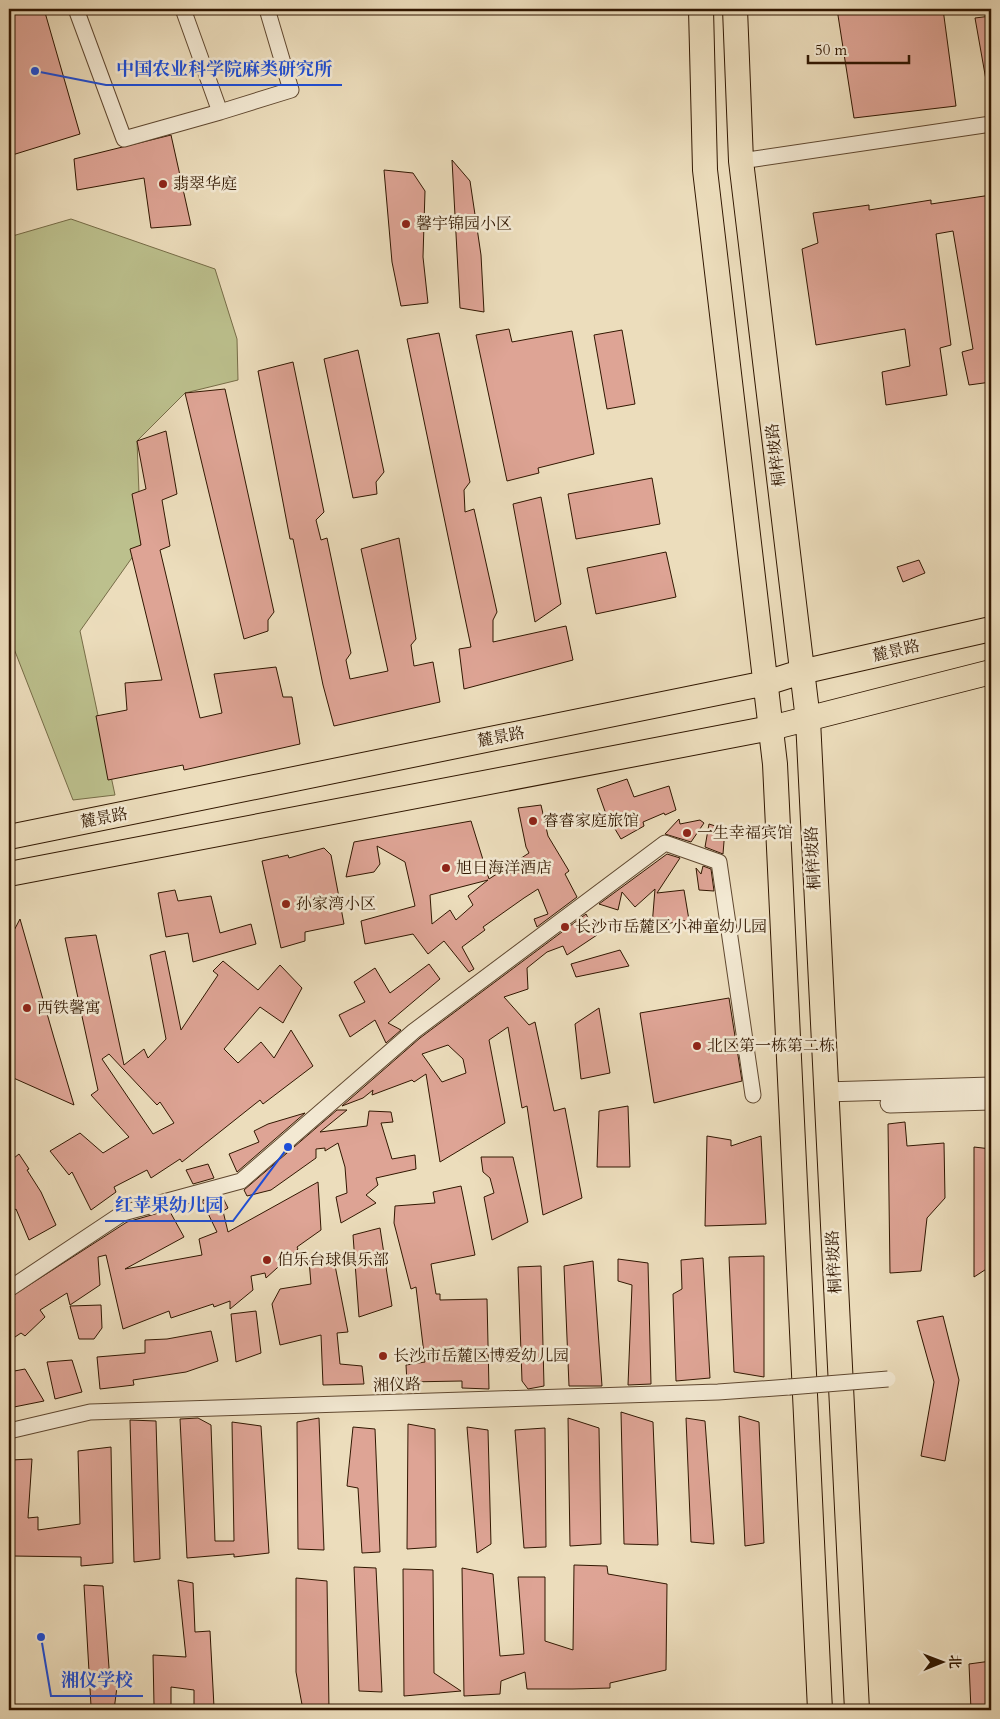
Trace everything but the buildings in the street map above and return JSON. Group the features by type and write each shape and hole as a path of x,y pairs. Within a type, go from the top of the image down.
{"main road":[{"name":"桐梓坡路","path":"701,9 705,170 766,684 776,784 820,1710"},
{"name":"桐梓坡路","path":"735,9 740,161 808,720 825,1098 857,1710"},
{"name":"麓景路","path":"9,837 766,684 801,672 991,629"},
{"path":"9,874 771,728 991,672"}],"street":[{"path":"76,9 124,139 290,90 267,9"},
{"path":"183,9 220,112"},
{"path":"740,161 991,124"},
{"path":"9,1289 122,1213 241,1180 414,1031 665,843 719,862 753,1095"},
{"path":"825,1098 991,1087"},
{"path":"825,1098 991,1100"},
{"name":"湘仪路","path":"9,1430 90,1412 718,1392 888,1379"}],"green space":[{"path":"71,219 215,269 237,339 238,380 185,393 137,441 141,545 80,631 115,795 73,800 9,636 9,237"}],"place":[{"name":"中国农业科学院麻类研究所","path":"35,71"},
{"name":"翡翠华庭","path":"163,184"},
{"name":"馨宇锦园小区","path":"406,224"},
{"name":"睿睿家庭旅馆","path":"533,821"},
{"name":"一生幸福宾馆","path":"687,833"},
{"name":"旭日海洋酒店","path":"446,868"},
{"name":"孙家湾小区","path":"286,904"},
{"name":"长沙市岳麓区小神童幼儿园","path":"565,927"},
{"name":"西铁馨寓","path":"27,1008"},
{"name":"北区第一栋第二栋","path":"697,1046"},
{"name":"红苹果幼儿园","path":"288,1147"},
{"name":"伯乐台球俱乐部","path":"267,1260"},
{"name":"长沙市岳麓区博爱幼儿园","path":"383,1356"},
{"name":"湘仪学校","path":"41,1637"}]}
